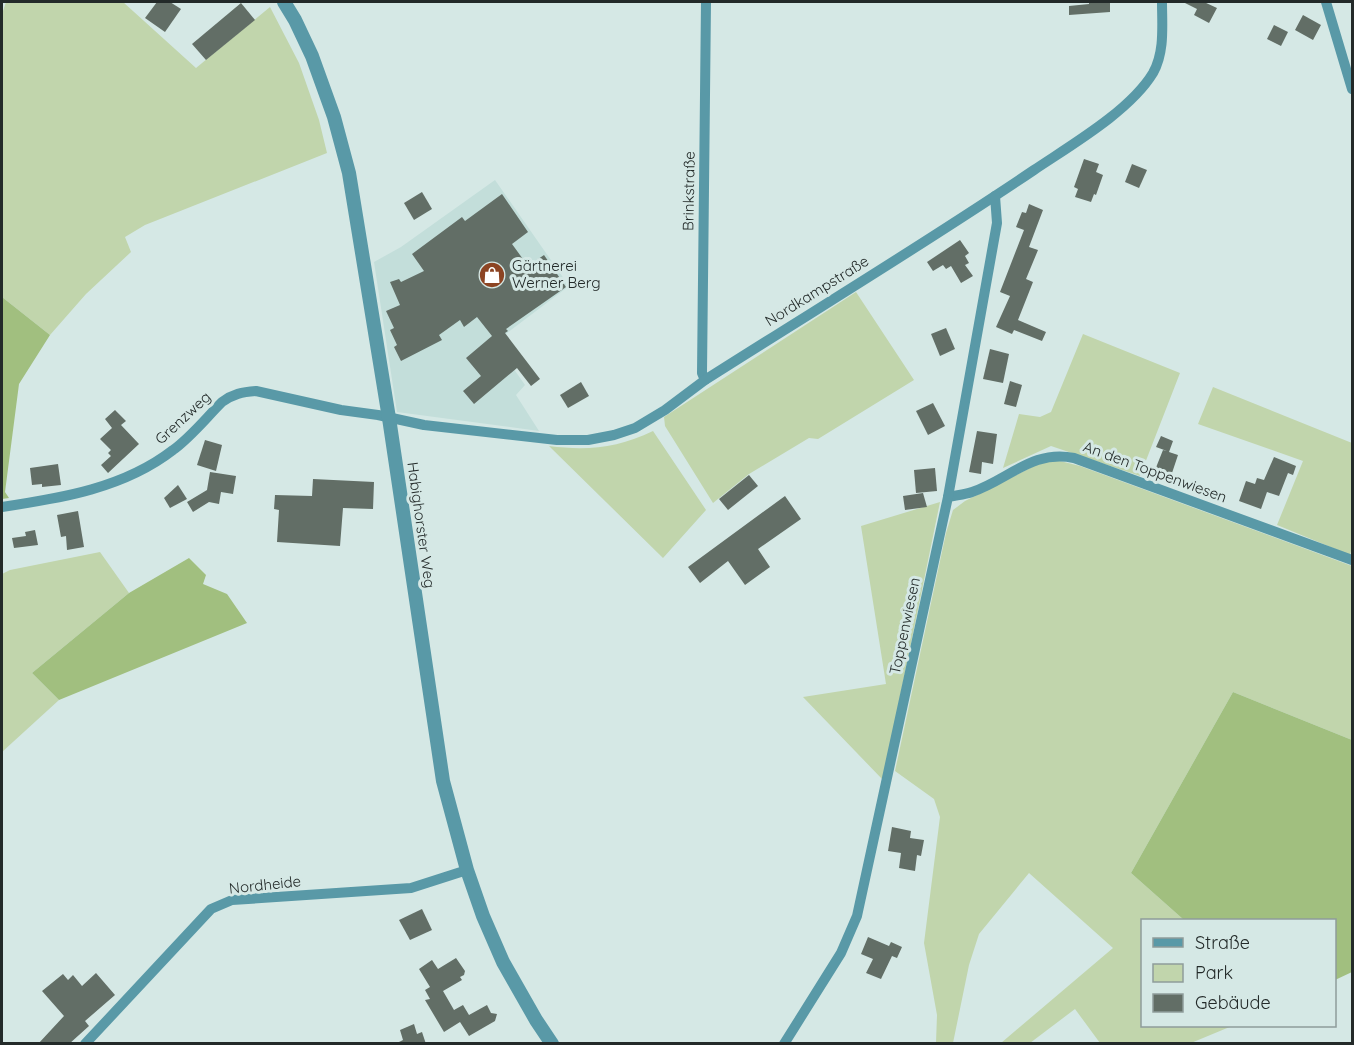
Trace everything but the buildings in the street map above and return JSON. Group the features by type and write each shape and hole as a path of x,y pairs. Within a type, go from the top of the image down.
{"street":[{"name":"Habighorster Weg","path":"284,2 312,56 334,117 350,173 443,781 467,870 483,916 503,962 552,1044"},
{"name":"Brinkstraße","path":"705,380 702,373 706,2"},
{"name":"Nordkampstraße","path":"389,418 424,425 535,437 588,440 635,428 665,410 705,380 1078,141 1131,99 1152,74 1159,58 1162,39 1162,2"},
{"path":"1326,2 1353,89"},
{"name":"Toppenwiesen","path":"784,1044 841,953 857,916 948,497 998,223 995,196"},
{"name":"Grenzweg","path":"2,507 50,500 108,485 129,477 176,449 222,402 242,392 256,391 389,418"},
{"name":"An den Toppenwiesen","path":"948,497 972,492 1036,460 1060,455 1074,458 1353,560"},
{"name":"Nordheide","path":"85,1044 211,909 232,900 411,888 467,870"}],"shaded area":[{"path":"495,180 569,286 495,342 525,385 516,395 539,431 397,412 374,262 401,247"}],"green space":[{"path":"6,2 123,2 196,68 270,7 299,63 319,120 327,153 145,225 125,237 131,252 86,294 50,335 2,297 2,14"},
{"path":"856,292 914,380 818,439 809,438 749,474 713,503 665,426 664,417"},
{"path":"2,297 50,335 19,384 5,492 9,498 2,499"},
{"path":"1083,334 1180,373 1140,476 1051,446 1003,468 1019,414 1040,417 1051,412"},
{"path":"1213,387 1352,443 1352,547 1350,555 1277,525 1303,461 1198,424"},
{"path":"653,431 706,510 663,558 549,446 602,447 615,445"},
{"path":"1056,460 1080,466 1352,566 1352,740 1233,692 1131,873 1183,919 1141,919 1141,1027 1230,1027 1191,1043 1100,1043 1075,1009 1030,1043 1001,1043 1113,948 1029,873 979,934 969,965 953,1043 936,1043 937,1015 924,943 940,817 934,799 895,771 946,533 953,510 965,501 1038,464"},
{"path":"940,502 883,780 803,697 886,684 861,526"},
{"path":"100,552 129,593 32,673 59,700 2,752 2,574 10,570"},
{"path":"189,558 206,575 203,584 227,594 247,623 59,700 32,673 129,593"},
{"path":"1233,692 1352,740 1352,972 1336,980 1336,919 1183,919 1131,873"}],"place":[{"name":"Gärtnerei Werner Berg","path":"492,275"}]}
